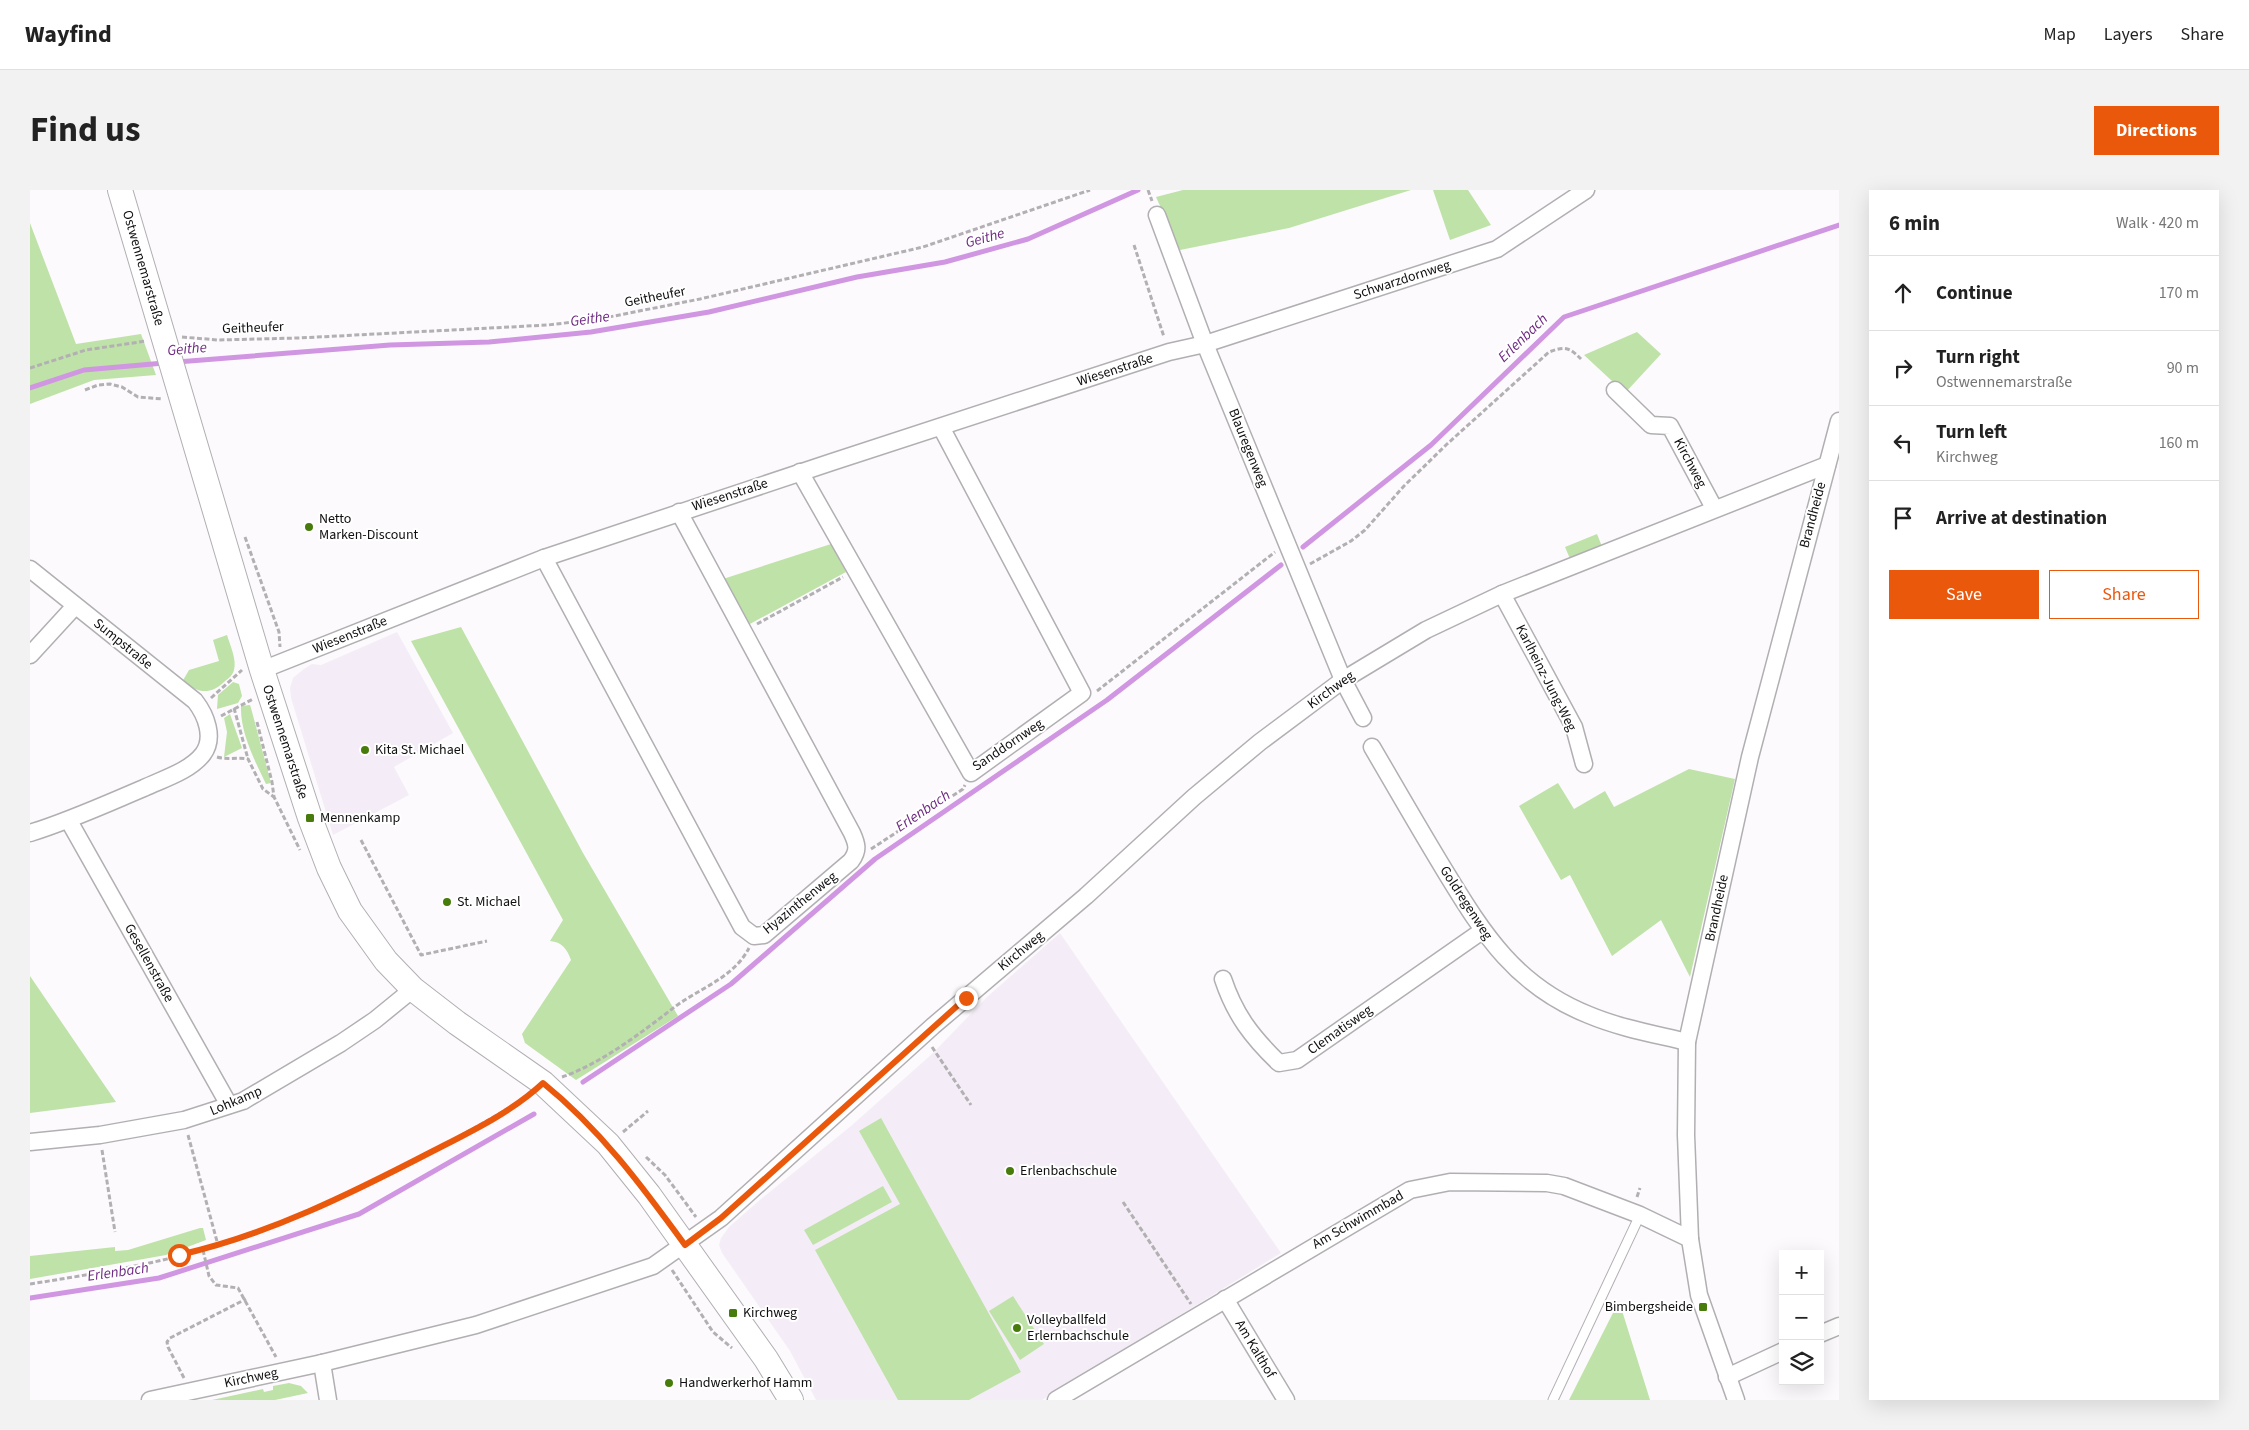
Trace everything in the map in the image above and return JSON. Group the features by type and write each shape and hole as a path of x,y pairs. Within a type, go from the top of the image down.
{"street":[{"name":"Ostwennemarstraße","path":"120,190 252,670 340,892 361,928 386,961 412,989 543,1083 573,1109 608,1144 649,1195 685,1245 766,1359 791,1400"},
{"name":"Schwarzdornweg","path":"1206,344 1497,249 1586,190"},
{"name":"Blauregenweg","path":"1154,208 1206,344 1343,680"},
{"name":"Wiesenstraße","path":"252,670 544,558 678,512 941,428 1169,352 1206,344"},
{"name":"Kirchweg","path":"1615,390 1651,425 1670,426 1714,508"},
{"name":"Brandheide","path":"1736,1400 1699,1295 1690,1239 1686,1134 1688,1042 1750,758 1833,463 1839,421"},
{"path":"941,428 1082,693"},
{"name":"Kirchweg","path":"150,1400 322,1363 476,1325 654,1266 721,1218 924,1035 1086,896 1194,797 1260,742 1343,680 1426,630 1502,594 1714,508 1833,463"},
{"name":"Sanddornweg","path":"800,472 854,571 971,773 1082,693"},
{"path":"678,512 852,833 858,847 856,854"},
{"name":"Hyazinthenweg","path":"544,558 742,927 754,936 764,935 852,861 856,854"},
{"name":"Sumpstraße","path":"30,569 200,708 208,724"},
{"name":"Karlheinz-Jung-Weg","path":"1502,594 1574,727 1584,764"},
{"path":"30,655 75,606"},
{"path":"1343,680 1363,718"},
{"path":"30,833 69,821 174,774 197,761 204,752 208,739 208,724"},
{"name":"Goldregenweg","path":"1372,747 1417,826 1482,931 1503,956 1524,976 1556,998 1588,1015 1627,1028 1688,1042"},
{"name":"Gesellenstraße","path":"69,821 229,1105"},
{"name":"Clematisweg","path":"1223,979 1231,1004 1258,1044 1279,1064 1297,1060 1482,931"},
{"name":"Lohkamp","path":"30,1142 100,1135 184,1120 229,1105 265,1090 341,1043 376,1020 412,989"},
{"name":"Am Schwimmbad","path":"1056,1400 1410,1190 1450,1182 1547,1183 1564,1186 1640,1215 1690,1239"},
{"name":"Am Kalthof","path":"1225,1299 1286,1400"},
{"path":"1824,1332 1839,1326"},
{"path":"1727,1377 1779,1354"},
{"path":"322,1363 328,1400"}],"lane":[{"path":"1553,1400 1640,1215"}],"path":[{"name":"Geitheufer","path":"179,337 218,340 290,338 548,325 599,319 700,299 923,247 1090,190"},
{"path":"1148,190 1154,208"},
{"path":"1134,245 1169,352"},
{"path":"30,368 86,350 151,340"},
{"path":"1299,570 1351,541 1365,530 1404,486 1446,445 1549,352 1561,347 1572,350 1582,359"},
{"path":"85,390 98,385 110,384 122,387 138,398 163,399"},
{"path":"1082,693 1096,692 1287,543"},
{"path":"743,632 854,571"},
{"path":"200,708 252,670"},
{"path":"208,724 250,700 253,708"},
{"path":"234,708 248,759 263,789 274,797 272,782 255,718"},
{"path":"204,752 223,759 239,757 248,759"},
{"path":"856,854 872,848 963,789 971,773"},
{"path":"361,840 421,955 487,941"},
{"path":"30,1284 156,1262 203,1250 288,1220 411,1162 466,1134 531,1095 543,1083 567,1075 600,1058 647,1029 672,1009 711,986 744,957 754,936"},
{"path":"924,1035 971,1105"},
{"path":"620,1134 648,1111"},
{"path":"184,1120 218,1245"},
{"path":"100,1135 115,1232"},
{"path":"1123,1202 1198,1315"},
{"path":"203,1250 209,1276 216,1285 238,1288 246,1299 284,1371"},
{"path":"191,1390 167,1342 170,1338 246,1299"}],"shaded area":[{"name":"Kita St. Michael","path":"397,632 453,733 394,767 409,795 333,835 291,698 290,688 293,678 312,664 321,665"},
{"name":"Erlenbachschule","path":"1060,933 1281,1253 1042,1400 816,1400 790,1351 722,1253 719,1245 721,1238 729,1227 761,1199 851,1126 933,1053 987,997"}],"green space":[{"path":"1183,190 1411,190 1289,228 1180,250 1156,197"},
{"path":"1433,190 1468,190 1491,225 1450,240"},
{"path":"30,223 76,344 141,334 156,375 94,380 30,404"},
{"path":"1637,332 1661,354 1625,393 1584,355"},
{"path":"1597,534 1603,549 1571,561 1565,547"},
{"path":"831,544 846,572 748,625 723,579"},
{"path":"461,627 583,853 678,1016 576,1080 525,1043 522,1034 571,960 564,947 550,941 563,920 411,641"},
{"path":"227,635 235,662 233,674 219,686 208,691 198,690 182,682 189,670 219,661 213,640"},
{"path":"233,682 239,684 242,696 238,703 217,709 218,695"},
{"path":"250,705 271,783 266,784 253,756 243,726 241,706"},
{"path":"230,714 242,748 224,757 227,732 224,718"},
{"path":"1689,769 1735,779 1690,977 1661,920 1612,956 1570,875 1561,880 1519,806 1558,783 1574,809 1605,791 1614,807"},
{"path":"30,976 116,1102 30,1113"},
{"path":"881,1118 1021,1372 969,1400 898,1400 815,1250 900,1204 859,1131"},
{"path":"883,1186 892,1202 813,1245 804,1230"},
{"path":"203,1228 206,1240 166,1255 30,1279 30,1256 115,1247 115,1251 128,1250"},
{"name":"Volleyballfeld Erlernbachschule","path":"1013,1296 1044,1344 1020,1360 989,1311"},
{"path":"1619,1301 1650,1400 1569,1400"},
{"path":"289,1383 301,1386 308,1393 275,1400 212,1400 263,1389 264,1392 273,1390 273,1386"}],"waterway":[{"name":"Geithe","path":"177,362 390,345 489,342 591,332 709,312 857,277 945,262 1028,239 1138,190"},
{"name":"Erlenbach","path":"1303,547 1431,445 1564,317 1839,225"},
{"name":"Geithe","path":"30,388 84,370 164,363"},
{"name":"Erlenbach","path":"583,1082 731,984 875,859 1107,700 1281,565"},
{"name":"Erlenbach","path":"30,1298 159,1278 359,1214 534,1114"}],"place":[{"name":"Netto Marken-Discount","path":"309,527"},
{"name":"Kita St. Michael","path":"365,750"},
{"name":"Mennenkamp","path":"310,818"},
{"name":"St. Michael","path":"447,902"},
{"name":"Erlenbachschule","path":"1010,1171"},
{"name":"Bimbergsheide","path":"1703,1307"},
{"name":"Kirchweg","path":"733,1313"},
{"name":"Volleyballfeld Erlernbachschule","path":"1017,1328"},
{"name":"Handwerkerhof Hamm","path":"669,1383"}],"route":[{"path":"179,1255 203,1250 264,1230 320,1206 466,1134 531,1095 543,1083 573,1109 608,1144 649,1195 685,1245 721,1218 966,998"}]}
